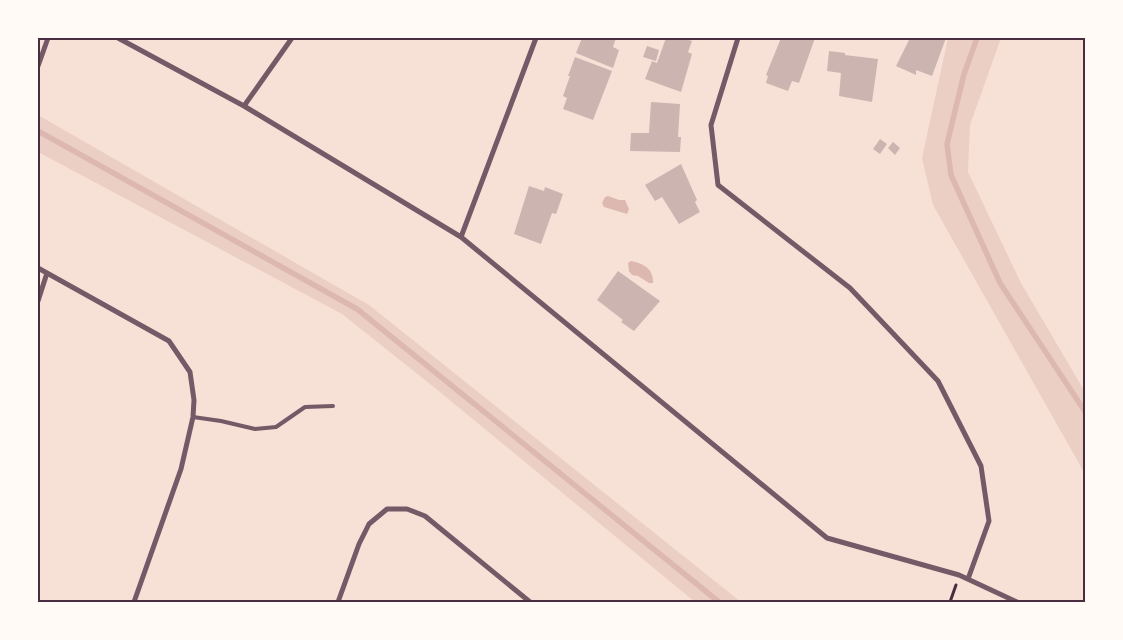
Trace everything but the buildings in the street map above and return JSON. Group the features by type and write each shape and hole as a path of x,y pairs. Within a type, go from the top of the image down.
{"street":[{"path":"38,66 48,38"},
{"path":"118,38 244,106 461,237 827,538 959,575 1018,602"},
{"path":"244,106 292,38"},
{"path":"461,237 536,38"},
{"path":"738,38 711,126 718,185 850,288 938,381 981,466 989,521 968,579"},
{"path":"38,268 169,341 190,372 194,400 193,418 182,468 134,602"},
{"path":"38,301 48,273"},
{"path":"338,602 360,544 370,524 387,509 407,509 425,516 530,602"}],"lane":[{"path":"193,418 255,428 276,427 305,407 333,406"}],"path":[{"path":"950,602 959,575"}],"shaded area":[{"path":"948,38 1001,38 970,125 968,172 1021,283 1085,392 1085,474 933,205 922,158"},
{"path":"38,115 369,305 741,602 695,602 342,314 38,152"},
{"path":"605,197 625,200 629,209 627,214 604,207 602,203"},
{"path":"631,261 640,263 650,270 653,283 632,275 629,271 628,263"}],"waterway":[{"path":"977,38 964,74 947,144 951,175 1000,283 1086,413"},
{"path":"38,131 357,309 719,602"}]}
